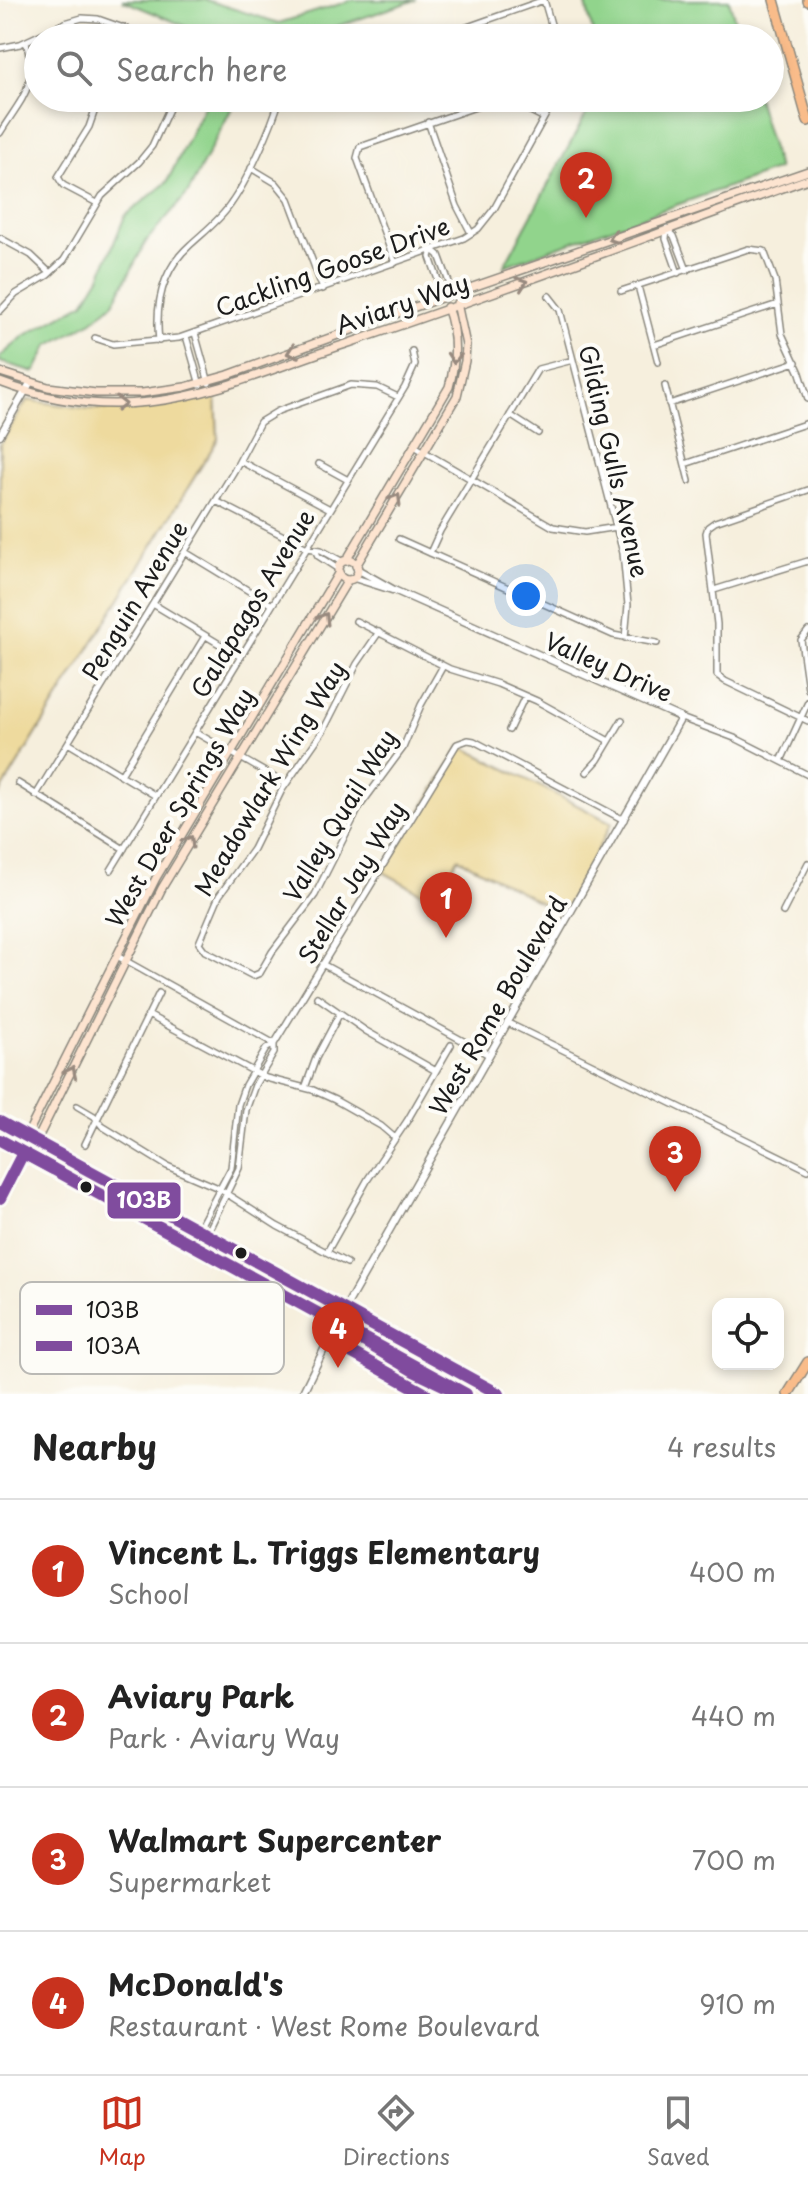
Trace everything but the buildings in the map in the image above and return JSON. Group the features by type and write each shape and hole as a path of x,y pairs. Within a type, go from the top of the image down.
{"highway":[{"path":"774,0 781,24"},
{"path":"784,36 808,121"},
{"path":"788,1394 808,1362"}],"main road":[{"name":"Aviary Way","path":"0,382 26,391 76,401 115,404 163,401 206,391 668,230 797,179 808,171"},
{"name":"Aviary Way","path":"0,372 30,383 107,394 159,391 199,383 665,220 797,179 808,179"},
{"path":"351,579 342,578 342,566 357,567 450,410 461,384 466,345 453,293"},
{"name":"West Deer Springs Way","path":"23,1153 36,1142 162,888 235,755 342,566 443,401 453,371 455,340 444,297"},
{"name":"West Deer Springs Way","path":"23,1153 27,1137 161,868 357,567"},
{"path":"0,1122 499,1394"},
{"path":"0,1140 259,1282"},
{"path":"284,1296 414,1371 462,1394"},
{"path":"299,1304 332,1314 344,1310"},
{"path":"336,1325 344,1320 390,1335"},
{"path":"414,1371 425,1354"},
{"path":"427,1375 437,1361"}],"street":[{"path":"476,24 544,0 551,24"},
{"path":"63,24 82,18 114,24"},
{"path":"0,48 24,42"},
{"path":"0,133 24,90"},
{"path":"94,112 59,180 97,203"},
{"path":"0,311 16,294 50,273 64,260 97,203 146,155 167,112"},
{"path":"159,341 158,301 170,269 181,253 228,208 251,168 274,112"},
{"path":"395,263 357,158 358,151 365,144 459,112"},
{"path":"532,112 544,118"},
{"name":"Cackling Goose Drive","path":"95,338 113,344 186,336 432,250 471,233 494,209 547,112"},
{"path":"428,122 457,206 471,233"},
{"path":"251,168 276,183 289,199 323,289"},
{"path":"665,220 687,270"},
{"path":"668,230 666,239 678,273"},
{"path":"0,238 31,255 50,273"},
{"path":"621,291 748,249 764,251 775,280 782,334 796,362 808,399"},
{"path":"444,297 430,257 432,250 439,255 453,293"},
{"path":"638,286 658,362"},
{"name":"Gliding Gulls Avenue","path":"549,296 560,310 623,553 627,590 625,638"},
{"path":"654,345 778,304"},
{"path":"195,333 208,380 206,391"},
{"path":"186,336 199,383 206,391"},
{"name":"Galapagos Avenue","path":"111,870 272,605 311,548 330,509 415,365 412,351"},
{"path":"430,553 440,531 538,369 573,360"},
{"path":"669,404 796,362"},
{"path":"0,435 30,383"},
{"name":"Penguin Avenue","path":"36,795 216,501 260,422 288,406 351,385 377,387 398,397"},
{"path":"665,386 689,481"},
{"path":"510,415 538,433"},
{"path":"685,464 808,423"},
{"path":"416,447 553,527 585,532 617,527"},
{"path":"240,461 330,509"},
{"path":"319,464 348,480"},
{"path":"805,720 717,675 714,590 706,533 715,522 808,490"},
{"path":"216,501 342,566"},
{"path":"399,539 625,638 657,643"},
{"path":"185,552 272,605"},
{"path":"714,590 808,561"},
{"name":"Valley Drive","path":"357,567 396,591 681,718 737,739 808,775"},
{"name":"Valley Drive","path":"351,579 396,591"},
{"path":"153,604 241,657"},
{"path":"356,621 443,666 525,696 609,741"},
{"name":"Meadowlark Wing Way","path":"200,946 219,896 253,849 286,784 328,722 357,664 379,632"},
{"path":"806,633 801,644 808,689"},
{"path":"121,775 205,636"},
{"name":"Valley Quail Way","path":"200,946 256,975 315,895 354,816 403,748 421,705 443,666"},
{"path":"509,730 525,696"},
{"path":"781,761 805,720 808,702"},
{"name":"West Rome Boulevard","path":"344,1310 681,718"},
{"path":"587,772 622,720"},
{"path":"195,732 286,784"},
{"name":"Stellar Jay Way","path":"274,1044 448,755 462,741 474,741 624,820"},
{"path":"68,743 156,796"},
{"path":"18,783 124,849"},
{"path":"783,912 808,863"},
{"path":"117,956 274,1044"},
{"path":"322,964 489,1055"},
{"path":"85,1144 159,993"},
{"path":"317,997 366,1031 436,1071"},
{"path":"305,1088 316,1058 340,1013"},
{"path":"148,1015 261,1075 305,1088 353,1110 395,1138"},
{"path":"508,1023 808,1170"},
{"path":"198,1230 221,1190 233,1158 238,1105 253,1071 266,1049 274,1044"},
{"path":"207,1234 242,1157 250,1095 274,1053 274,1044"},
{"path":"327,1252 451,1045"},
{"path":"77,1106 102,1126 167,1166 221,1190 277,1226 347,1263"},
{"name":"West Deer Springs Way","path":"0,1198 23,1153"},
{"path":"302,1394 336,1325"}],"green space":[{"path":"122,0 206,0 279,23 353,0 416,0 344,24 180,24"},
{"path":"585,0 729,0 736,24 591,24"},
{"path":"201,112 230,112 188,193 147,240 113,304 91,322 48,346 35,372 0,362 0,357 24,336 84,303 100,277 125,216 167,182"},
{"path":"587,112 761,112 778,169 504,266"}],"sand":[{"path":"216,395 218,439 0,793 0,444 27,400 90,409 143,409"},
{"path":"461,746 612,823 562,914 458,858 434,900 383,872"}],"transit line":[{"name":"103B","path":"0,1122 499,1394"},
{"name":"103A","path":"0,1140 261,1282"},
{"name":"103B","path":"0,1198 23,1153 53,1169"},
{"name":"103A","path":"284,1295 466,1394"},
{"name":"103B","path":"347,1331 414,1371 456,1391"},
{"name":"103A","path":"338,1345 426,1394"}],"place":[{"name":"Aviary Park","path":"586,218"},
{"name":"Vincent L. Triggs Elementary","path":"446,938"},
{"name":"Walmart Supercenter","path":"675,1192"},
{"name":"McDonald's","path":"338,1368"}]}
